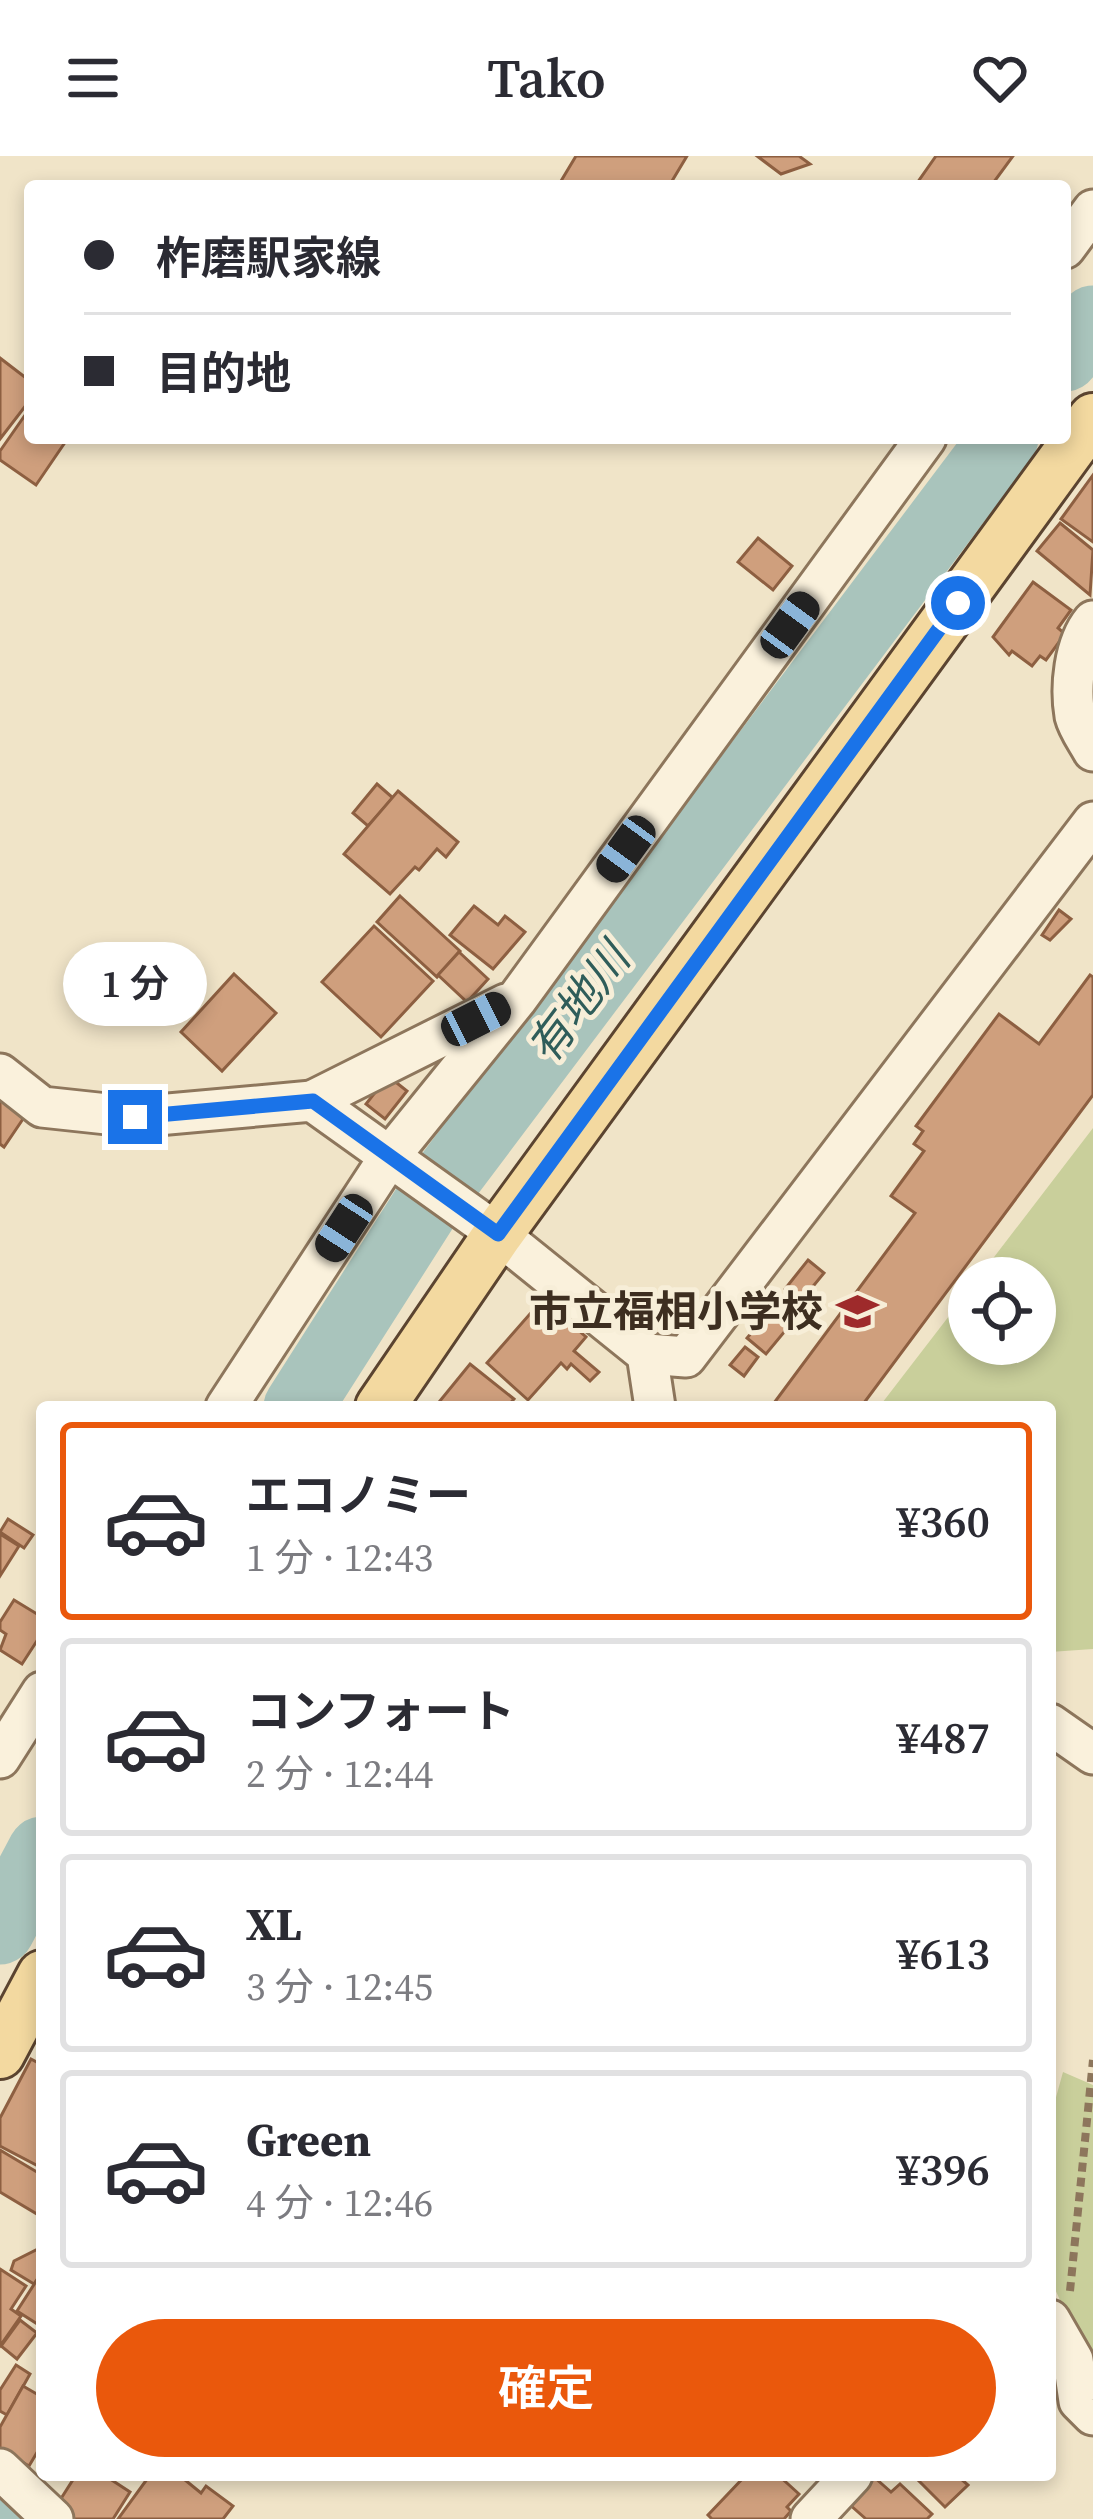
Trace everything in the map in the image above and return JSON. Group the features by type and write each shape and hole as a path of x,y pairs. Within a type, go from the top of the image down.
{"main road":[{"path":"384,1401 498,1234 1093,418"},
{"path":"0,2054 36,1986"}],"street":[{"path":"1071,240 1093,210"},
{"path":"230,1401 391,1156 517,999 922,444"},
{"path":"1093,621 1074,669 1076,719 1093,751"},
{"path":"313,1101 498,1234 647,1354 686,1357 1093,822"},
{"path":"0,1074 42,1107 135,1117 313,1101 517,999"},
{"path":"647,1354 655,1401"},
{"path":"0,1758 36,1701"},
{"path":"1056,1728 1093,1754"},
{"path":"1057,2332 1073,2360 1079,2401 1093,2415"},
{"path":"0,2469 53,2519"},
{"path":"812,2519 847,2481"}],"path":[{"path":"1057,2332 1093,2060"}],"green space":[{"path":"1093,1128 1093,1649 1056,1652 1056,1401 884,1401 948,1317 948,1365 1056,1365 1056,1257 994,1257"},
{"path":"1063,2072 1093,2085 1093,2396 1078,2340 1056,2291 1056,2097"}],"building":[{"path":"576,156 687,156 673,180 562,180"},
{"path":"757,156 799,156 810,164 781,174"},
{"path":"936,156 1013,156 995,180 919,180"},
{"path":"0,358 24,376 24,408 0,439"},
{"path":"24,417 24,444 64,444 36,485 0,460 0,451"},
{"path":"1093,475 1093,542 1061,519"},
{"path":"1060,523 1093,550 1090,595 1037,551"},
{"path":"758,538 792,566 773,590 738,562"},
{"path":"1033,582 1071,610 1058,628 1065,634 1046,660 1040,656 1032,666 1012,651 1009,655 993,637"},
{"path":"377,784 393,798 368,826 353,813"},
{"path":"398,791 458,842 446,857 437,849 390,894 344,854"},
{"path":"400,896 460,951 437,977 377,922"},
{"path":"474,906 498,925 505,916 525,932 493,969 450,935"},
{"path":"1059,910 1071,919 1050,940 1042,935"},
{"path":"374,926 433,981 381,1037 322,982"},
{"path":"459,952 488,979 467,1002 438,975"},
{"path":"234,974 276,1013 222,1071 181,1032"},
{"path":"1093,977 1093,1095 973,1257 948,1257 948,1290 865,1401 775,1401 915,1213 891,1196 924,1151 914,1144 923,1131 916,1126 999,1014 1039,1044"},
{"path":"388,1076 407,1091 385,1119 366,1104"},
{"path":"0,1099 25,1116 4,1147 0,1144"},
{"path":"808,1260 824,1273 801,1301 785,1289"},
{"path":"543,1299 586,1337 574,1351 599,1372 590,1381 571,1364 567,1369 561,1363 528,1400 487,1363"},
{"path":"771,1310 790,1325 766,1354 747,1338"},
{"path":"745,1347 758,1357 744,1376 730,1365"},
{"path":"470,1364 514,1399 512,1401 440,1401"},
{"path":"8,1519 33,1535 24,1548 0,1532"},
{"path":"0,1534 19,1546 0,1576"},
{"path":"14,1600 36,1613 36,1642 22,1664 0,1650 6,1634 0,1622"},
{"path":"31,2059 36,2062 36,2165 0,2146 0,2118"},
{"path":"0,2150 36,2171 36,2213 0,2192"},
{"path":"36,2250 34,2284 11,2270 14,2261"},
{"path":"0,2269 26,2286 11,2309 21,2316 0,2346"},
{"path":"36,2281 36,2323 17,2311"},
{"path":"20,2320 36,2332 17,2359 1,2346"},
{"path":"16,2365 30,2374 7,2415 0,2411 0,2390"},
{"path":"23,2386 36,2394 36,2454 29,2466 0,2449 0,2427"},
{"path":"72,2481 113,2481 130,2492 113,2519 73,2519 55,2508"},
{"path":"146,2481 186,2481 201,2493 206,2486 233,2506 223,2519 118,2519"},
{"path":"740,2481 785,2481 799,2494 787,2507 791,2511 784,2519 712,2519 708,2515"},
{"path":"870,2481 879,2481 891,2492 900,2484 932,2514 927,2519 866,2519 849,2504"},
{"path":"919,2481 963,2481 968,2485 945,2507"}],"waterway":[{"name":"有地川","path":"1071,349 1093,320"},
{"name":"有地川","path":"302,1401 428,1203 999,444"},
{"name":"有地川","path":"0,1930 36,1862"},
{"path":"0,2506 13,2519"}],"place":[{"name":"市立福相小学校","path":"857,1311"}],"route":[{"path":"135,1117 313,1101 498,1234 958,603"}]}
